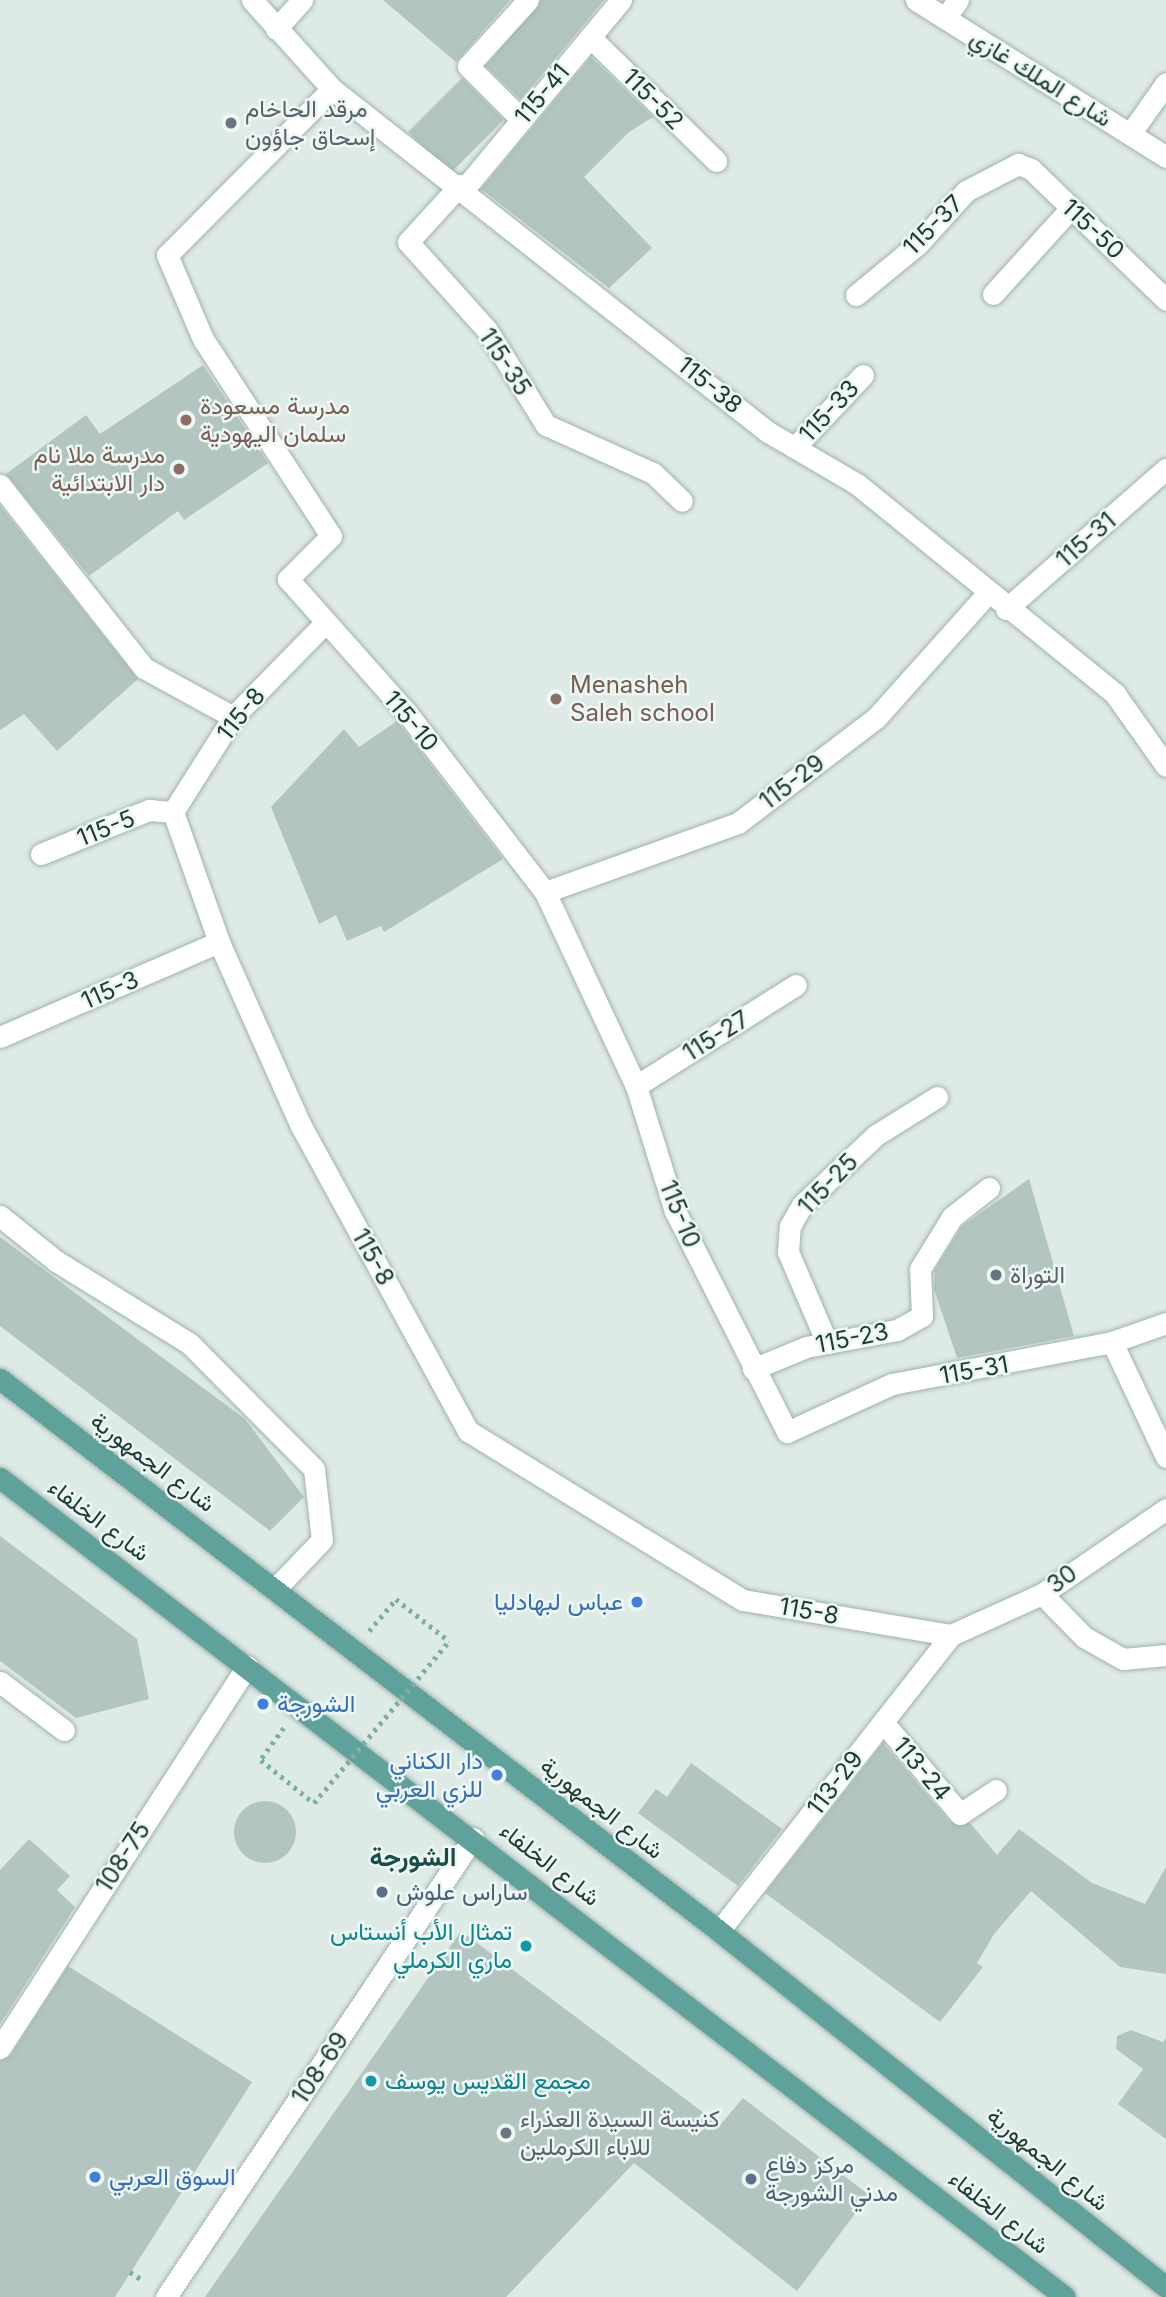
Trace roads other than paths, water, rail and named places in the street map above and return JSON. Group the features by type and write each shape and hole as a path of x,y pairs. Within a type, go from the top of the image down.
{"main road":[{"name":"شارع الجمهورية","path":"0,1379 276,1588 719,1931 1165,2284"},
{"name":"شارع الخلفاء","path":"0,1478 473,1838 1065,2297"}],"street":[{"name":"115-38","path":"252,0 332,89 795,447 857,484 986,594 1115,694 1166,766"},
{"path":"276,29 302,0"},
{"path":"522,119 468,66 528,0"},
{"name":"115-41","path":"462,187 621,0"},
{"name":"شارع الملك غازي","path":"916,0 1166,157"},
{"path":"945,18 958,0"},
{"name":"115-52","path":"590,37 716,161"},
{"path":"1130,134 1166,83"},
{"name":"115-10","path":"332,89 167,255 203,339 331,536 288,579 324,624 407,713 545,891 636,1086 675,1211 787,1432"},
{"name":"115-50","path":"1018,164 1031,169 1166,300"},
{"name":"115-37","path":"856,295 918,244 966,191 1018,164"},
{"name":"115-35","path":"462,187 408,242 487,330 546,425 653,473 681,501"},
{"path":"993,295 1070,209"},
{"name":"115-33","path":"795,447 863,375"},
{"name":"115-31","path":"1006,609 1166,469"},
{"path":"0,485 144,668 233,717"},
{"name":"115-29","path":"545,891 738,823 876,718 986,594"},
{"name":"115-8","path":"324,624 233,717 173,812 219,942 301,1126 468,1431 743,1600 951,1635"},
{"name":"115-5","path":"41,854 149,810 173,812"},
{"name":"115-3","path":"0,1037 219,942"},
{"name":"115-27","path":"636,1086 796,985"},
{"name":"115-25","path":"827,1343 788,1252 790,1226 802,1205 876,1135 937,1097"},
{"name":"115-23","path":"753,1369 827,1343 897,1330 922,1315 920,1269 953,1217 989,1188"},
{"path":"0,1216 56,1261 189,1343 314,1469 322,1540 276,1588"},
{"name":"115-31","path":"787,1432 892,1384 1112,1342 1166,1323"},
{"path":"1112,1342 1166,1457"},
{"name":"30","path":"951,1635 1042,1594 1166,1510"},
{"path":"1042,1594 1084,1637 1123,1659 1166,1655"},
{"name":"113-29","path":"719,1931 951,1635"},
{"name":"108-75","path":"0,2048 247,1666"},
{"path":"0,1682 64,1730"},
{"name":"113-24","path":"883,1722 960,1814 996,1790"},
{"name":"108-69","path":"166,2297 473,1838"}],"place":[{"name":"مرقد الحاخام إسحاق جاؤون","path":"231,123"},
{"name":"مدرسة مسعودة سلمان اليهودية","path":"186,420"},
{"name":"مدرسة ملا نام دار الابتدائية","path":"179,469"},
{"name":"Menasheh Saleh school","path":"556,699"},
{"name":"التوراة","path":"996,1275"},
{"name":"عباس لبهادليا","path":"637,1602"},
{"name":"الشورجة","path":"263,1704"},
{"name":"دار الكناني للزي العربي","path":"497,1775"},
{"name":"ساراس علوش","path":"382,1892"},
{"name":"تمثال الأب أنستاس ماري الكرملي","path":"526,1946"},
{"name":"مجمع القديس يوسف","path":"371,2081"},
{"name":"كنيسة السيدة العذراء للاباء الكرملين","path":"506,2133"},
{"name":"السوق العربي","path":"95,2177"},
{"name":"مركز دفاع مدني الشورجة","path":"751,2179"}],"district":[{"name":"الشورجة","path":"413,1857"}]}
